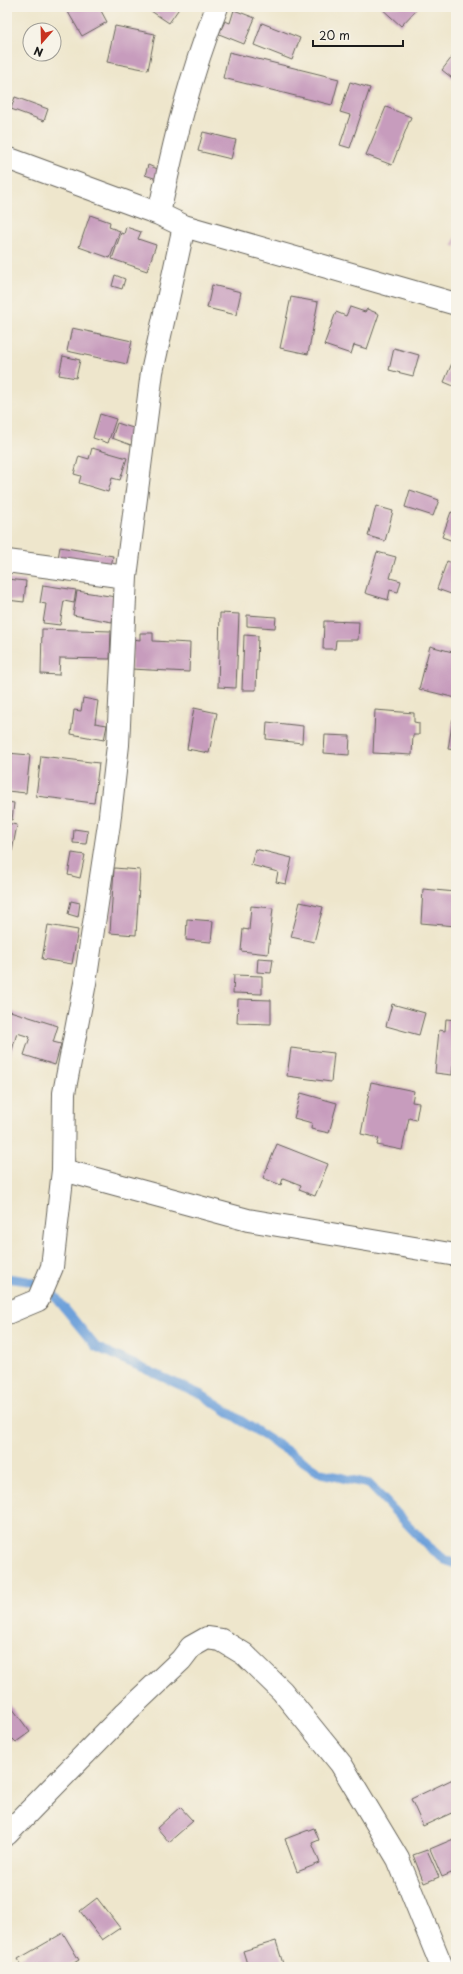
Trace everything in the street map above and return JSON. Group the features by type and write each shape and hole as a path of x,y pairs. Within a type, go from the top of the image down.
{"street":[{"path":"159,214 174,142 198,57 217,7"},
{"path":"7,158 159,214 184,226 456,304"},
{"path":"7,1313 38,1300 52,1267 63,1170 64,1093 85,983 109,824 118,745 126,576 152,372 184,226"},
{"path":"7,561 126,576"},
{"path":"63,1170 248,1220 456,1255"},
{"path":"7,1834 125,1713 180,1660 190,1647 208,1638 221,1640 244,1654 282,1691 340,1764 398,1859 442,1967"}],"building":[{"path":"65,7 99,7 107,22 82,36"},
{"path":"145,7 180,7 169,23"},
{"path":"380,7 415,7 417,9 401,26"},
{"path":"234,10 255,18 244,44 219,34 225,21 230,23"},
{"path":"262,23 300,38 292,60 254,45"},
{"path":"115,26 155,34 148,70 107,62"},
{"path":"229,52 339,79 332,105 223,78"},
{"path":"456,52 456,81 442,70"},
{"path":"350,82 370,88 350,148 340,145 350,115 340,112"},
{"path":"15,97 48,109 44,121 11,109"},
{"path":"386,107 411,117 392,165 366,155"},
{"path":"203,132 236,140 231,159 198,151"},
{"path":"148,165 160,170 157,179 145,175"},
{"path":"90,215 110,222 109,227 120,231 110,258 79,247"},
{"path":"126,227 141,232 138,239 156,245 147,271 112,259 121,233 124,234"},
{"path":"456,236 456,247 452,245"},
{"path":"115,275 125,279 122,289 112,286"},
{"path":"212,285 241,292 236,315 207,308"},
{"path":"291,297 318,302 308,354 280,348"},
{"path":"350,307 365,312 367,309 379,314 367,349 354,345 351,354 324,345 336,312 346,316"},
{"path":"72,328 132,341 127,364 67,351"},
{"path":"394,348 419,355 413,376 389,370"},
{"path":"456,354 456,387 444,382"},
{"path":"63,356 80,360 76,378 59,375"},
{"path":"100,414 116,419 108,443 93,438"},
{"path":"117,423 136,429 131,445 112,438"},
{"path":"92,448 127,458 120,480 112,478 108,492 79,483 81,476 74,474 79,456 89,459"},
{"path":"410,490 439,500 433,516 405,507"},
{"path":"376,506 393,511 385,541 368,536"},
{"path":"451,512 456,514 456,542 442,537"},
{"path":"60,547 113,556 110,573 57,564"},
{"path":"377,552 396,557 390,578 401,581 398,592 390,590 388,600 365,593"},
{"path":"447,561 456,565 456,572 451,585 456,586 454,595 437,589"},
{"path":"7,579 26,581 24,602 7,600"},
{"path":"43,585 76,590 74,603 64,601 60,625 43,623 46,604 40,603"},
{"path":"77,591 116,597 112,622 73,615"},
{"path":"220,613 239,614 236,688 218,687"},
{"path":"247,615 276,617 275,628 247,626"},
{"path":"324,621 359,622 358,640 336,640 335,649 323,649"},
{"path":"42,629 111,631 110,659 60,658 59,675 41,674"},
{"path":"140,633 153,633 153,641 190,643 189,672 131,669 133,639 140,640"},
{"path":"244,635 258,636 256,690 242,690"},
{"path":"430,646 456,653 456,698 419,689"},
{"path":"83,698 98,701 95,723 107,725 104,740 71,734 74,710 81,711"},
{"path":"194,708 217,713 209,753 187,749"},
{"path":"375,710 414,713 414,722 419,723 419,735 413,735 412,755 373,753"},
{"path":"453,719 456,719 456,750 448,749"},
{"path":"267,722 303,726 302,743 266,739"},
{"path":"325,735 350,736 349,755 324,753"},
{"path":"7,753 30,755 26,793 7,791"},
{"path":"41,756 99,763 94,803 36,796"},
{"path":"7,802 14,803 12,820 7,819"},
{"path":"7,823 17,825 8,873 7,873"},
{"path":"74,829 88,831 86,844 73,843"},
{"path":"255,849 292,858 286,884 276,882 278,872 251,865"},
{"path":"72,853 85,855 80,878 68,875"},
{"path":"114,868 140,870 136,935 110,933"},
{"path":"423,889 456,892 456,926 421,923"},
{"path":"71,901 80,903 78,917 68,914"},
{"path":"300,902 323,907 314,942 291,937"},
{"path":"251,906 273,908 268,954 241,951 243,929 249,930"},
{"path":"187,919 213,921 211,942 186,940"},
{"path":"48,925 78,930 72,964 42,959"},
{"path":"258,958 273,959 271,973 257,972"},
{"path":"234,975 262,976 262,994 233,993"},
{"path":"238,999 271,1000 271,1024 237,1023"},
{"path":"392,1004 425,1013 419,1035 386,1026"},
{"path":"7,1010 58,1026 53,1042 61,1044 55,1065 24,1055 30,1037 17,1033 10,1057 7,1056"},
{"path":"446,1019 456,1020 456,1065 453,1065 452,1075 435,1073 439,1030 445,1031"},
{"path":"291,1048 334,1053 331,1082 287,1076"},
{"path":"371,1082 414,1091 412,1102 419,1103 416,1120 409,1118 402,1150 377,1145 379,1138 361,1134"},
{"path":"301,1093 337,1103 329,1133 311,1129 312,1123 294,1118"},
{"path":"277,1144 328,1164 315,1196 299,1190 301,1185 283,1178 281,1185 263,1178"},
{"path":"7,1701 30,1732 16,1742 13,1739 7,1743"},
{"path":"455,1778 456,1811 423,1826 411,1799"},
{"path":"180,1807 193,1821 169,1842 157,1828"},
{"path":"314,1828 319,1840 312,1843 320,1863 297,1872 285,1839"},
{"path":"456,1838 456,1871 442,1877 430,1849"},
{"path":"427,1850 439,1877 424,1883 413,1855"},
{"path":"97,1898 120,1928 102,1940 80,1911"},
{"path":"63,1933 79,1960 67,1967 23,1967 18,1959"},
{"path":"276,1941 284,1967 248,1967 243,1951"}],"waterway":[{"path":"7,1278 28,1281 49,1289 96,1347 202,1395 321,1473 369,1484 427,1545 445,1560 456,1564"}]}
